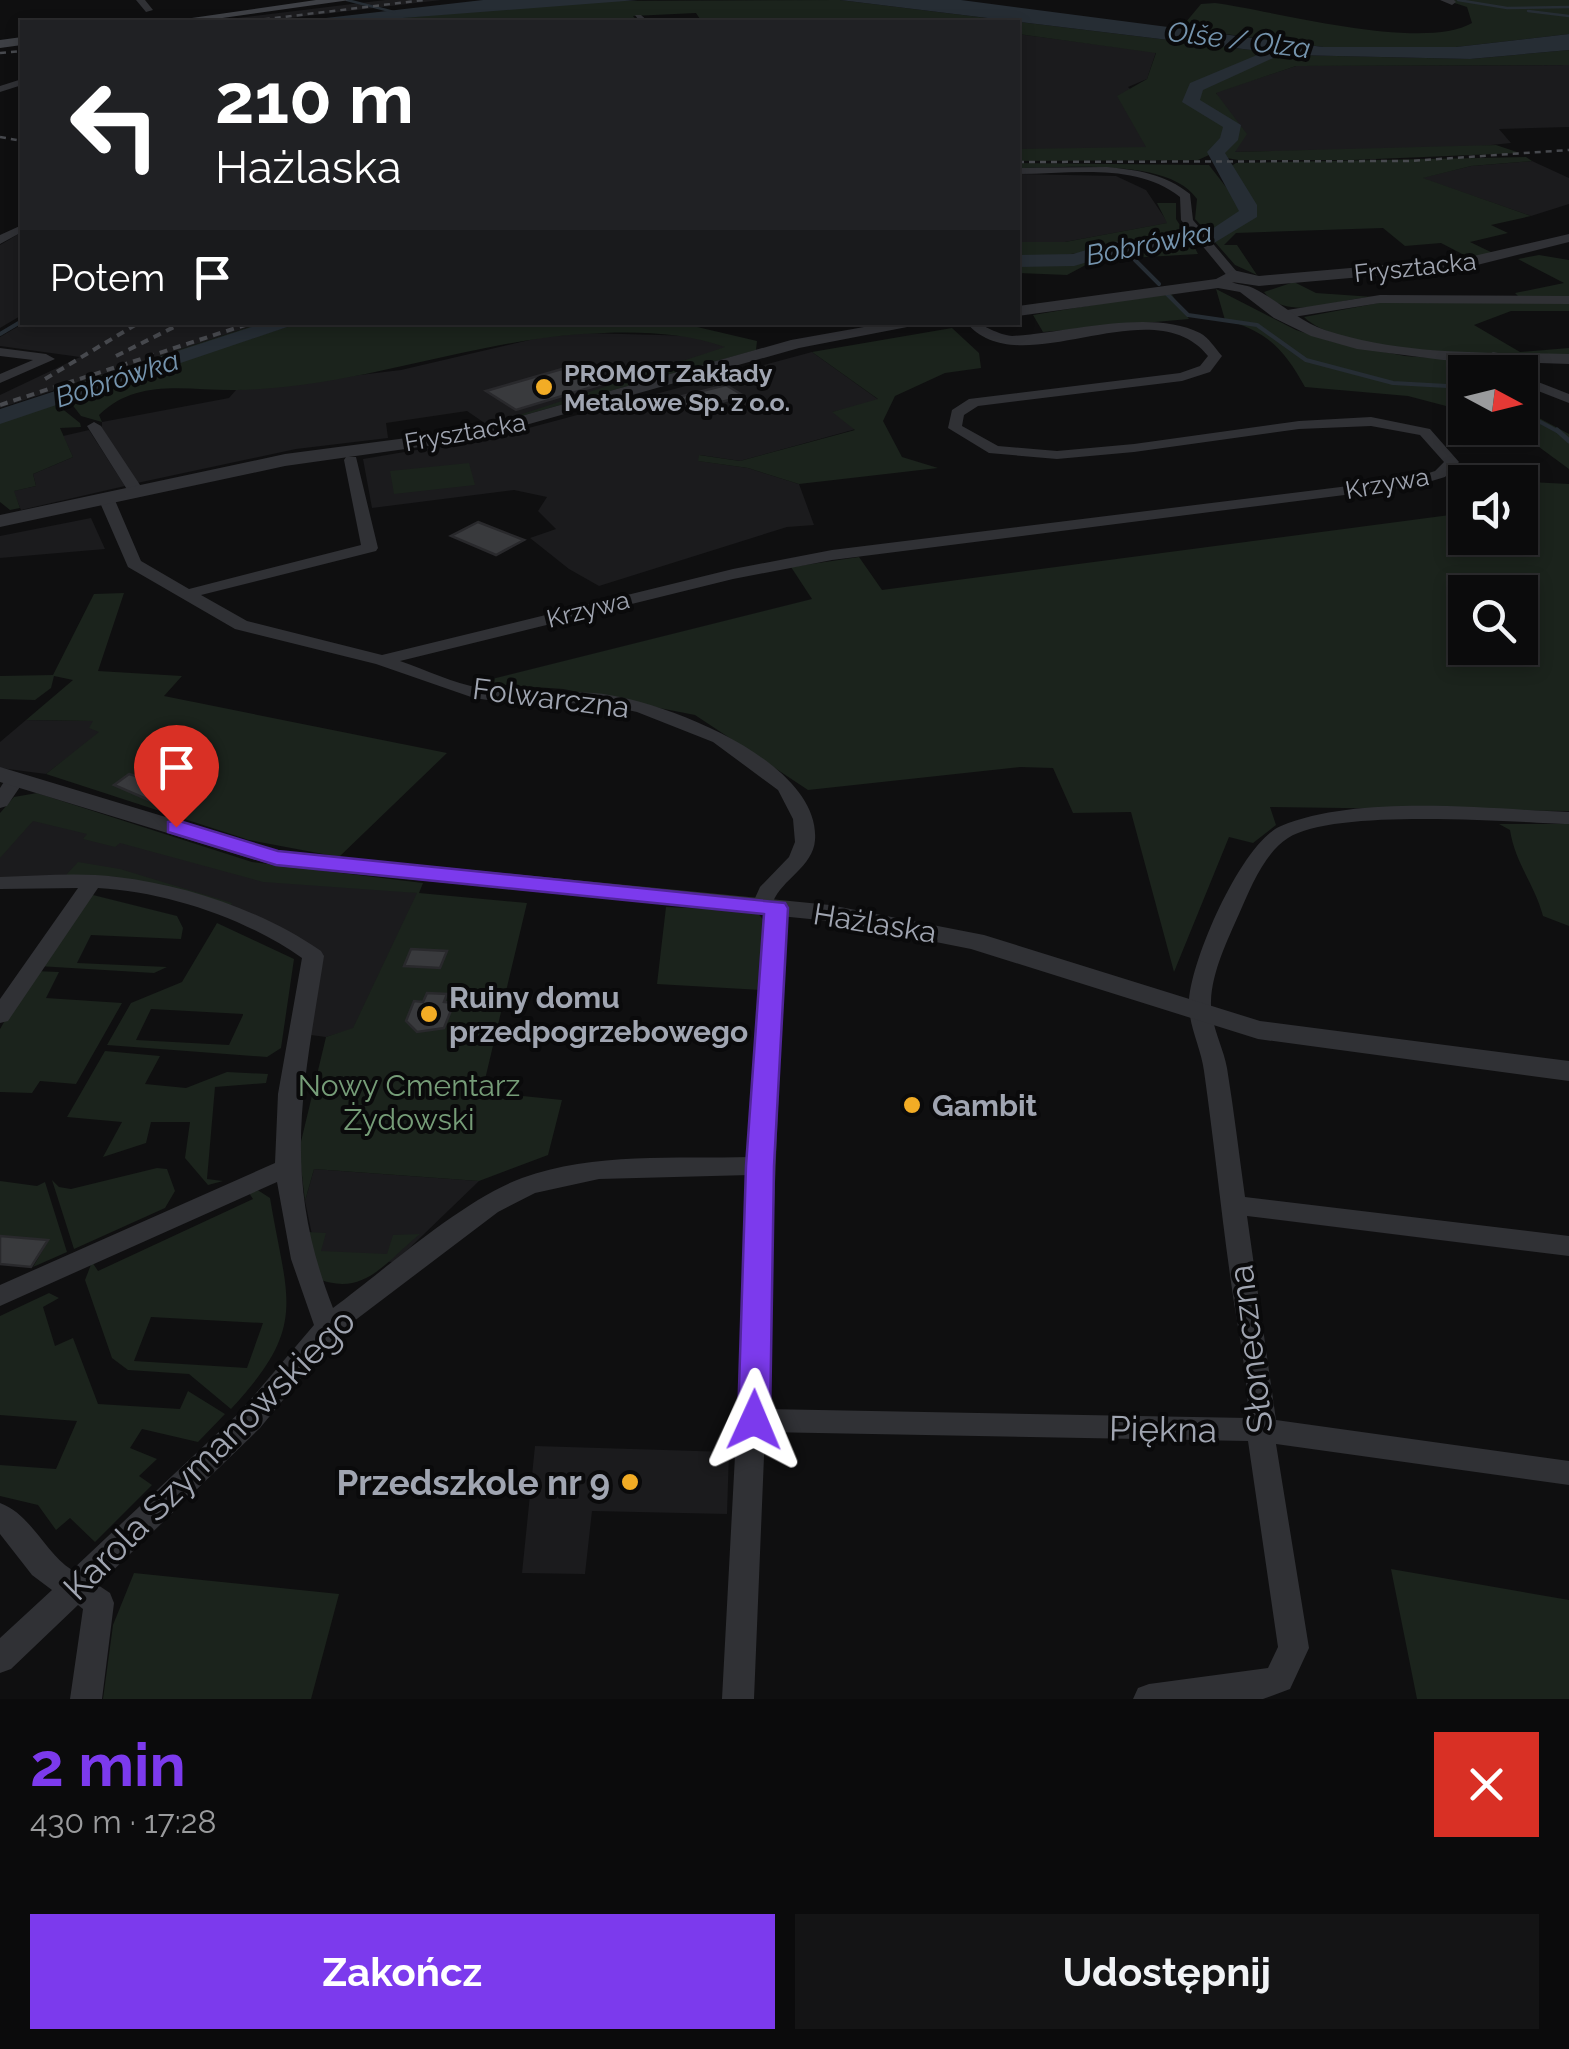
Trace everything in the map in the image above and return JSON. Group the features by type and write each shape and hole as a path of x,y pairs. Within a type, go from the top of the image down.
{"main road":[{"path":"185,20 340,0"}],"street":[{"path":"140,0 149,10"},
{"path":"1020,170 1116,171 1168,182 1186,196 1186,216 1227,279"},
{"name":"Frysztacka","path":"1252,285 1465,262 1569,238"},
{"path":"1020,311 1227,279 1252,285 1282,315 1329,334 1378,346 1482,355"},
{"path":"1282,315 1380,299 1569,300"},
{"name":"Frysztacka","path":"0,521 285,460 476,434 797,342 905,325"},
{"name":"Krzywa","path":"382,660 790,562 1415,482 1440,474 1452,462 1442,444 1429,435 1366,420 1034,456 991,450 967,440 955,428 957,413 974,402 1182,377 1205,370 1215,356 1209,345 1196,337 1157,327 1004,339 990,337 976,325"},
{"path":"0,352 48,359 0,379"},
{"path":"1538,358 1569,359"},
{"path":"1538,386 1569,399"},
{"path":"94,426 136,492"},
{"path":"188,594 370,548 350,460"},
{"name":"Folwarczna","path":"106,498 127,557 241,625 382,660 474,693 515,699 596,698 642,708 720,738 786,787 803,819 805,842 798,859 767,892 768,908"},
{"path":"0,802 8,776"},
{"name":"Hażlaska","path":"8,776 276,858 768,908 975,941 1204,1016 1344,1044 1569,1071"},
{"path":"1204,1016 1199,1002 1217,946 1259,856 1282,832 1314,822 1366,816 1569,818"},
{"path":"0,1016 92,882"},
{"path":"0,883 121,883 234,916 298,944 314,956 291,1100 288,1167 310,1288 328,1327"},
{"path":"738,1699 754,1420 768,908"},
{"name":"Słoneczna","path":"1149,1699 1258,1686 1278,1679 1294,1648 1215,1060 1204,1016"},
{"name":"Karola Szymanowskiego","path":"0,1659 250,1420 328,1327 450,1231 528,1186 629,1167 760,1166"},
{"path":"0,1296 288,1167"},
{"path":"1232,1205 1569,1246"},
{"name":"Piękna","path":"754,1420 1262,1430 1569,1474"},
{"path":"0,1516 18,1529 48,1571 80,1586 99,1603 86,1699"}],"shaded area":[{"path":"385,0 441,0 274,20 221,20"},
{"path":"1020,34 1156,52 1147,79 1128,87 1201,155 1020,154"},
{"path":"1569,65 1569,127 1499,129 1511,143 1462,148 1233,152 1216,92 1296,66"},
{"path":"1532,161 1569,178 1569,204 1531,216 1421,178 1471,166"},
{"path":"1020,174 1116,176 1146,190 1168,223 1065,242 1020,242"},
{"path":"20,233 20,316 0,328 0,245"},
{"path":"21,325 255,325 0,408 0,395 80,357 0,346 0,337"},
{"path":"587,333 696,336 727,347 489,426 467,411 386,423 388,438 296,449 137,483 102,428 102,422 229,398 236,390 401,370 542,337"},
{"path":"812,352 879,400 833,412 856,429 740,461 700,455 699,461 748,468 799,484 814,525 787,527 599,586 569,569 530,538 556,529 538,511 547,497 514,490 372,508 363,459 499,436"},
{"path":"89,430 125,486 21,510 13,491 36,486 33,474 73,457 63,436"},
{"path":"91,518 105,549 0,558 0,536"},
{"path":"26,720 94,721 100,733 46,774 0,768 0,742"},
{"path":"32,816 255,873 418,893 353,1029 326,1037 311,1035 301,939 122,882 0,881 0,848"},
{"path":"314,1169 479,1181 395,1262 317,1259 305,1201"},
{"name":"Przedszkole nr 9","path":"535,1446 729,1452 727,1514 592,1511 585,1574 522,1573"}],"green space":[{"path":"840,0 1004,20 701,20 696,13 633,16 636,20 375,20 598,1"},
{"path":"1445,0 1569,0 1569,34 1456,47 1323,47 1181,28 1201,4 1215,3 1385,32 1449,31 1472,23 1467,7"},
{"path":"1020,22 1292,55 1470,59 1569,50 1569,65 1296,66 1216,93 1247,134 1235,152 1496,145 1520,153 1352,160 1238,160 1209,155 1198,160 1020,161 1020,149 1146,147 1117,96 1147,79 1156,53 1020,34"},
{"path":"1526,157 1532,161 1471,166 1423,178 1531,216 1491,225 1508,233 1470,242 1495,254 1470,258 1441,243 1405,246 1383,228 1236,233 1224,245 1237,245 1257,275 1235,265 1214,241 1256,214 1255,205 1224,171 1236,163"},
{"path":"1020,163 1209,165 1243,209 1209,234 1195,219 1197,199 1183,186 1164,176 1140,171 1020,168"},
{"path":"1157,203 1176,203 1176,219 1189,239 1020,259 1020,242 1065,242 1167,223"},
{"path":"1193,244 1198,254 1095,260 1067,275 1020,273 1020,264 1073,263 1114,251"},
{"path":"1539,255 1569,260 1569,299 1522,300 1515,293 1564,283 1518,259"},
{"path":"1294,282 1316,293 1374,297 1300,308 1274,301 1264,292"},
{"path":"1216,289 1296,330 1333,342 1405,356 1448,359 1448,407 1408,396 1305,387 1273,343 1225,320"},
{"path":"1170,292 1189,319 1043,332 1033,315"},
{"path":"1389,301 1569,302 1569,311 1511,311 1474,325 1520,352 1569,348 1569,358 1390,346 1324,330 1304,317"},
{"path":"255,325 272,325 58,394 53,391"},
{"path":"293,325 689,325 757,341 756,350 489,425 725,347 655,333 539,339 325,382 237,390 147,391 114,403 99,415 102,422 81,416 67,398"},
{"path":"952,328 979,353 981,368 945,373 895,396 883,421 902,457 938,468 799,484 748,468 698,461 699,455 740,461 855,430 832,412 878,399 812,352"},
{"path":"55,403 80,423 81,427 60,428 73,457 33,474 36,486 14,491 20,508 10,510 0,502 0,422"},
{"path":"1538,418 1569,434 1569,469 1536,445"},
{"path":"469,463 475,485 394,494 390,471"},
{"path":"1538,482 1569,484 1569,811 1270,807 1276,825 1253,843 1229,837 1174,972 1131,812 1073,813 1053,768 1020,767 808,790 695,715 563,689 476,683 812,599 791,567 859,557 882,590 1448,515 1448,555 1538,555"},
{"path":"124,593 98,671 182,676 164,696 447,753 339,857 249,840 46,774 99,732 89,728 93,721 26,720 73,680 54,676 51,688 35,700 0,699 0,676 53,675 94,594"},
{"name":"Nowy Cmentarz Żydowski","path":"37,793 252,862 423,883 419,893 527,903 482,1092 562,1100 548,1155 479,1181 314,1169 305,1201 299,1150 326,1037 353,1028 417,893 263,882 120,843 115,847 83,839 87,834 33,821 0,858 0,813 14,797"},
{"path":"1499,824 1569,824 1569,926 1543,916 1510,830"},
{"path":"78,862 120,869 232,903 229,909 117,877 66,875"},
{"path":"89,894 177,916 183,928 181,939 91,935 77,963 167,967 154,973 38,966"},
{"path":"666,907 756,911 766,923 761,990 657,984"},
{"path":"217,923 294,959 281,1048 267,1057 107,1045 131,1003 182,982","holes":["151,1009 243,1014 229,1045 136,1040"]},
{"path":"34,971 59,972 46,998 122,1003 76,1084 40,1081 32,1093 0,1092 0,1029"},
{"path":"105,1051 160,1056 145,1084 186,1088 227,1072 268,1074 266,1083 215,1087 207,1179 223,1181 208,1185 185,1158 190,1122 151,1122 146,1143 103,1157 122,1122 67,1117"},
{"path":"157,1168 167,1169 175,1191 165,1208 74,1249 52,1180 59,1187 71,1189"},
{"path":"0,1181 37,1186 45,1182 67,1252 33,1267 48,1241 0,1236"},
{"path":"256,1189 270,1198 286,1288 286,1311 272,1355 231,1409 189,1374 128,1370 112,1358 85,1280 92,1262 98,1271 253,1199 247,1190","holes":["151,1317 263,1323 247,1368 134,1361"]},
{"path":"308,1232 326,1233 321,1251 387,1254 393,1235 420,1234 384,1266 361,1281 347,1284 316,1278"},
{"path":"49,1293 59,1298 43,1307 55,1346 73,1338 98,1404 180,1409 188,1391 225,1414 198,1442 142,1429 130,1448 157,1459 139,1476 152,1485 95,1542 70,1518 56,1530 38,1505 0,1496 0,1465 56,1469 77,1421 0,1415 0,1316"},
{"path":"1391,1569 1569,1600 1569,1699 1417,1699"},
{"path":"134,1573 339,1594 311,1699 103,1699 113,1625"}],"water":[{"path":"483,0 638,0 377,20 308,20"},
{"name":"Olše / Olza","path":"840,0 961,0 1323,47 1456,47 1569,34 1569,50 1470,59 1292,55"}],"building":[{"name":"PROMOT Zakłady Metalowe Sp. z o.o.","path":"572,366 602,384 516,410 486,391"},
{"path":"726,385 744,396 691,410 674,398"},
{"path":"478,522 524,540 496,555 451,536"},
{"path":"129,774 156,782 167,775 188,782 158,804 114,785"},
{"path":"411,949 447,951 440,968 404,966"},
{"name":"Ruiny domu przedpogrzebowego","path":"427,993 447,994 444,1002 454,1003 444,1028 417,1032 406,1021 414,1001 423,1002"},
{"path":"0,1236 48,1240 31,1267 0,1264"}],"waterway":[{"path":"347,0 394,12"},
{"path":"1458,0 1507,8 1569,7"},
{"path":"1528,11 1569,16"},
{"name":"Bobrówka","path":"1020,261 1074,260 1113,248 1214,237 1250,213 1222,169 1216,152 1229,140 1232,125 1191,102 1196,87 1287,48"},
{"path":"1129,246 1135,260 1159,284"},
{"path":"1166,293 1188,315 1257,325 1306,360 1393,383 1448,386"},
{"path":"0,334 20,322"},
{"name":"Bobrówka","path":"0,417 282,325"},
{"path":"1538,421 1559,432"},
{"path":"1557,430 1569,441"}],"railway":[{"path":"259,20 424,0"},
{"path":"0,53 20,51"},
{"path":"0,137 20,141"},
{"path":"1020,162 1409,161 1569,150"},
{"path":"45,379 135,325"},
{"path":"116,356 178,325"},
{"path":"0,405 245,325"}],"place":[{"name":"PROMOT Zakłady Metalowe Sp. z o.o.","path":"544,387"},
{"name":"Ruiny domu przedpogrzebowego","path":"429,1014"},
{"name":"Gambit","path":"912,1105"},
{"name":"Przedszkole nr 9","path":"630,1482"}],"route":[{"path":"176,827 276,858 776,908 760,1166 754,1420"}]}
